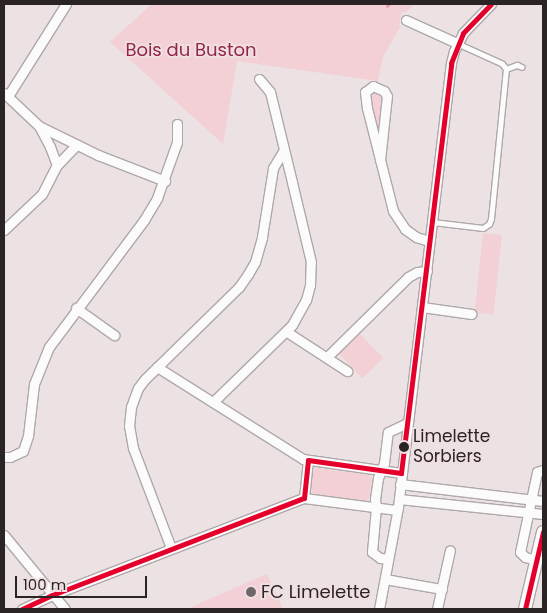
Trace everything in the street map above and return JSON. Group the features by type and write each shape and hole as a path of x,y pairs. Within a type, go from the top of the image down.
{"street":[{"path":"66,4 6,94 39,126 76,145 165,181"},
{"path":"379,609 399,499 451,63 457,43 463,33 488,5"},
{"path":"406,20 457,43"},
{"path":"213,402 287,332 306,300 312,269 270,92 259,79"},
{"path":"380,160 387,96 384,91 373,86 365,92 380,160 393,212 398,221 416,237 429,241"},
{"path":"4,457 10,457 23,451 28,436 31,395 38,369 49,348 76,308 144,220 165,181 178,142 177,124"},
{"path":"39,126 57,166"},
{"path":"4,230 42,194 57,166 76,145"},
{"path":"171,548 133,448 129,426 131,406 138,388 239,287 248,274 255,262 262,237 273,168 284,150"},
{"path":"327,358 408,277 417,272 427,271"},
{"path":"422,307 472,314"},
{"path":"76,308 114,335"},
{"path":"287,332 347,372"},
{"path":"157,367 308,460 401,473"},
{"path":"388,559 380,558 372,552 376,508 374,499 378,478 382,469 388,432 408,423"},
{"path":"304,498 308,460"},
{"path":"537,560 525,557 520,552 537,472 543,470"},
{"path":"400,484 543,500"},
{"path":"22,609 52,595 171,548 304,498 397,510"},
{"path":"399,499 527,514 543,514"},
{"path":"525,609 543,532"},
{"path":"4,535 65,609"},
{"path":"437,609 450,550"},
{"path":"385,578 442,589"}],"lane":[{"path":"433,222 483,228 489,224 506,69 502,64 457,43"},
{"path":"506,69 516,65 522,66"}],"green space":[{"name":"Bois du Buston","path":"152,4 415,4 406,12 402,12 399,25 401,26 383,57 378,81 237,61 223,144 110,42"},
{"path":"374,92 379,93 382,99 378,136 371,100"},
{"path":"483,233 502,235 494,315 475,313"},
{"path":"359,333 383,358 362,378 338,353"},
{"path":"317,468 369,475 372,477 369,500 366,502 312,495 311,479 314,470"},
{"name":"FC Limelette","path":"267,574 283,609 187,609"}],"transit line":[{"path":"22,609 52,595 304,498 308,460 401,473 451,63 463,33 491,4"},
{"path":"525,609 543,532"}],"place":[{"name":"Limelette Sorbiers","path":"404,447"},
{"name":"FC Limelette","path":"251,592"}]}
